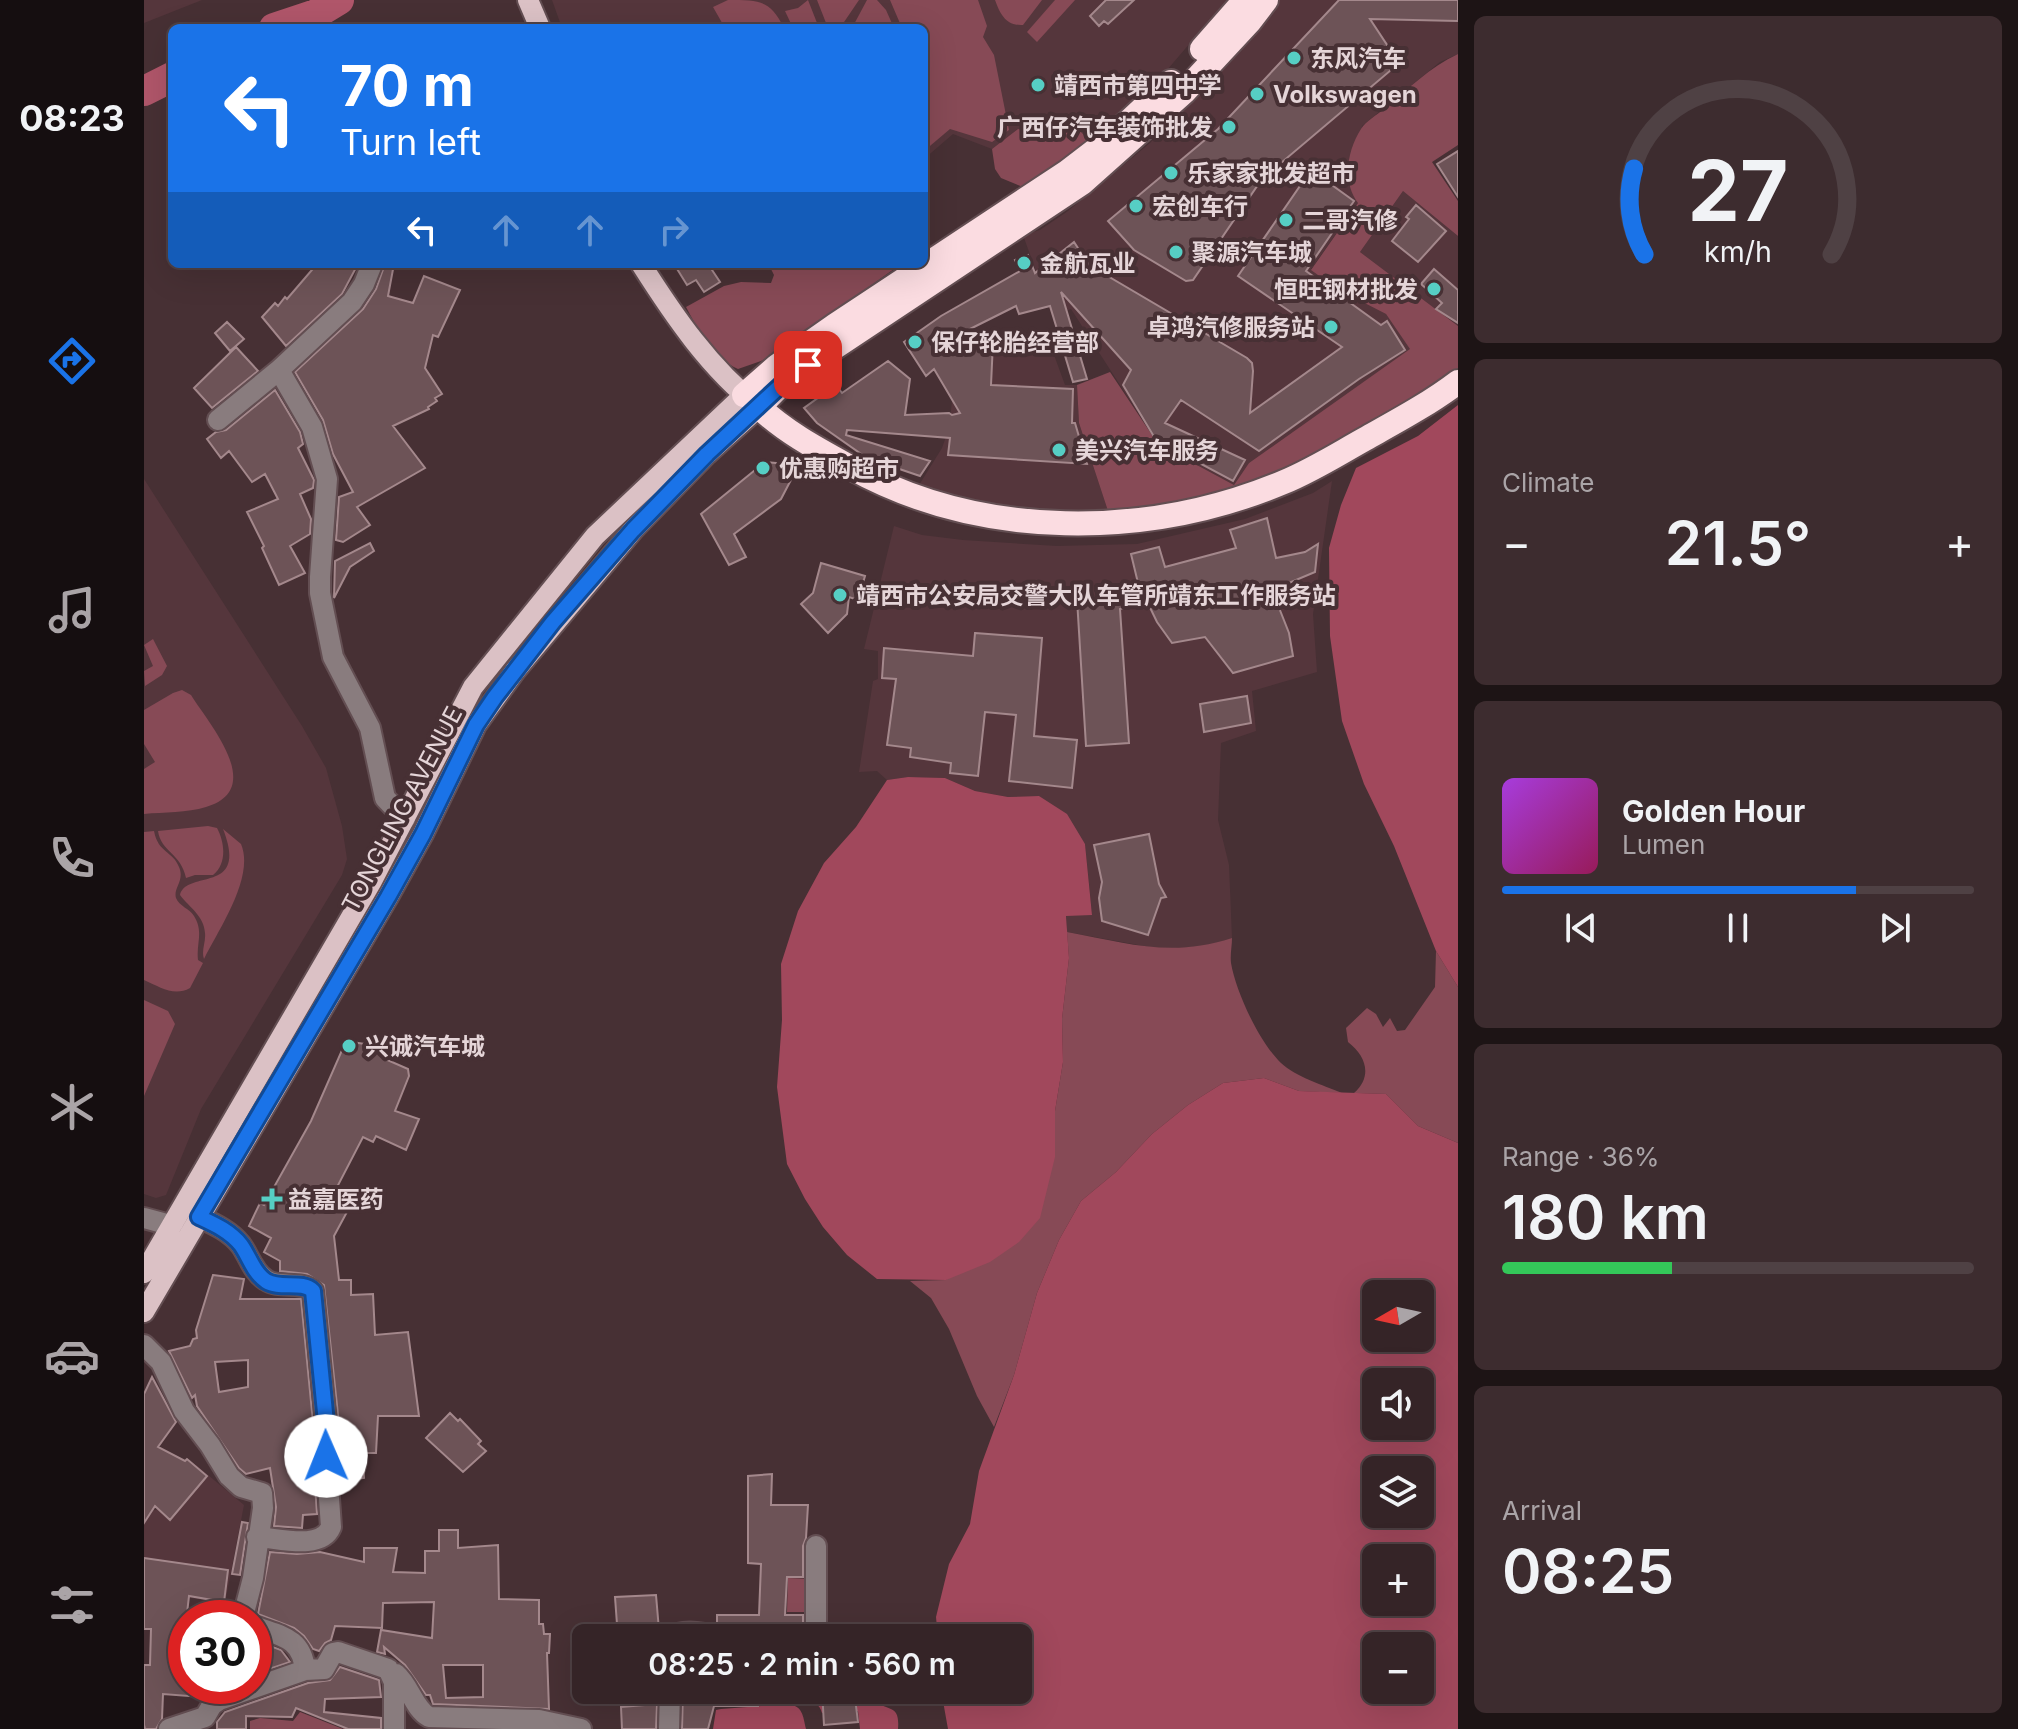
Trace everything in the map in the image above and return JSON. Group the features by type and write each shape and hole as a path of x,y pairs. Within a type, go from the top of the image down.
{"highway":[{"name":"TONGLING AVENUE","path":"928,262 1022,204 1091,155 1170,82 1245,0"},
{"name":"TONGLING AVENUE","path":"746,407 1082,183 1184,92 1266,0"},
{"name":"TONGLING AVENUE","path":"746,407 777,366 918,268"},
{"path":"746,407 906,495 1006,518 1120,523 1218,504 1282,483 1335,457 1458,382"},
{"path":"746,407 857,487 913,511 983,526 1056,535 1104,536 1204,517 1278,495 1339,467 1458,394"}],"main road":[{"path":"514,0 524,24"},
{"path":"528,0 538,24"},
{"path":"632,268 706,374 746,407"},
{"path":"644,268 661,296 746,407"},
{"name":"TONGLING AVENUE","path":"144,1273 372,881 473,687 595,536 746,407"},
{"name":"TONGLING AVENUE","path":"144,1312 395,884 476,725 515,671 610,556 707,454 746,407"}],"street":[{"path":"218,420 279,370 352,302 370,268"},
{"path":"279,370 312,427 327,479 320,585 333,657 370,728 385,798 405,819"},
{"path":"199,1217 224,1229 239,1243 265,1280 272,1284 307,1286 313,1291 328,1443 331,1527 328,1534 315,1541 257,1537"},
{"path":"144,1218 170,1225"},
{"path":"144,1345 161,1362 184,1411 229,1476 241,1487 262,1493 264,1499 247,1600"},
{"path":"816,1546 816,1624"},
{"path":"272,1632 293,1642 301,1651 305,1670"},
{"path":"169,1729 205,1717 219,1700 305,1670 324,1669 333,1653 338,1652 384,1666 391,1674 396,1699 394,1729"},
{"path":"391,1674 400,1677 423,1714 429,1717 539,1720 581,1729"},
{"path":"669,1729 670,1704"}],"shaded area":[{"path":"144,0 202,0 144,23"},
{"name":"靖西市第四中学","path":"552,0 1227,0 1161,77 1088,139 1073,124 1048,134 1018,129 992,149 953,134 928,156 928,24 561,24"},
{"path":"728,0 756,1 769,7 782,24 723,24 713,7"},
{"path":"808,0 817,24 791,24 785,11 798,8"},
{"path":"817,0 859,0 843,24 826,24"},
{"path":"867,0 877,0 892,24 854,24"},
{"path":"890,0 978,0 987,26 983,37 994,55 1009,130 992,142 950,129 928,148 928,24 900,24"},
{"path":"995,0 1042,0 1023,25 1017,25 1004,18"},
{"path":"1055,0 1075,0 1037,42 1027,32"},
{"name":"聚源汽车城","path":"1279,0 1458,0 1458,54 1440,62 1362,126 1358,203 1311,269 1339,290 1386,314 1411,349 1249,463 1234,485 1158,444 1071,309 1052,316 1023,235 1040,230 1068,211 1150,143 1228,65"},
{"path":"1458,54 1458,145 1432,162 1458,201 1458,236 1403,191 1360,252 1458,326 1458,372 1276,477 1185,505 1109,514 1079,423 1077,385 1110,372 1158,444 1234,485 1249,463 1410,349 1386,314 1339,290 1311,270 1358,203 1350,186 1348,166 1352,147 1361,129 1438,65"},
{"path":"1073,124 1088,139 1076,152 1023,187 1001,178 995,169 992,149 1018,129 1048,134"},
{"name":"恒旺钢材批发","path":"1403,191 1458,236 1458,326 1360,252"},
{"path":"771,269 894,269 776,353 738,369 714,351 686,307 724,286 741,282 771,283 774,275"},
{"path":"1046,333 1065,385 1077,385 1079,423 1109,514 1064,517 916,490 942,448 949,428 952,401 936,374 954,358 948,349 957,344 1018,339"},
{"path":"1458,405 1458,987 1436,951 1394,846 1364,784 1342,721 1330,636 1329,548 1356,468 1418,436"},
{"path":"144,479 326,768 342,826 347,859 342,875 201,1109 166,1195 156,1198 144,1194"},
{"path":"1332,481 1313,614 1317,672 1252,691 1256,731 1221,743 1218,820 1229,865 1232,938 1209,946 1160,949 1067,932 1066,915 1092,914 1085,844 1039,796 1008,797 975,791 945,778 887,780 877,771 859,772 873,681 878,679 878,651 864,649 894,526 922,535 963,540 1057,546 1137,544 1245,519 1313,493"},
{"path":"153,639 167,666 162,675 145,686 144,671 153,666 144,645"},
{"path":"182,690 191,695 220,738 233,771 232,786 224,798 206,807 144,814 144,769 155,762 144,744 144,710"},
{"path":"945,778 975,791 1008,797 1039,796 1067,814 1085,844 1092,915 1066,916 1069,958 1062,1019 1063,1062 1055,1111 1055,1157 1040,1218 1019,1242 990,1262 946,1280 877,1279 847,1255 823,1227 787,1164 777,1087 782,1020 781,964 798,911 824,863 856,827 887,780"},
{"path":"208,826 217,828 220,834 223,847 221,865 213,875 186,878 180,863 163,844 158,831"},
{"path":"223,829 241,844 243,872 233,903 204,959 205,933 202,922 180,895 185,887 223,872 228,864 229,850"},
{"path":"154,831 159,844 179,867 181,876 176,898 192,914 199,927 198,960 203,963 190,988 184,991 167,990 144,980 144,832"},
{"path":"1067,932 1169,948 1210,944 1232,938 1234,975 1243,1002 1265,1043 1287,1068 1342,1093 1299,1091 1264,1078 1223,1083 1188,1105 1152,1134 1116,1172 1081,1201 1059,1240 1037,1293 1014,1375 994,1427 977,1396 949,1329 931,1298 910,1281 946,1280 1055,1111 1063,1062 1062,1019 1069,958"},
{"path":"1436,951 1458,987 1458,1143 1418,1126 1386,1094 1354,1093 1364,1080 1365,1066 1359,1053 1348,1042 1346,1028 1367,1008 1376,1014 1383,1027 1390,1018 1397,1031 1405,1030 1435,987"},
{"path":"144,1000 168,1011 175,1024 144,1096"},
{"path":"1264,1078 1299,1091 1386,1094 1418,1126 1458,1143 1458,1729 948,1729 944,1704 1032,1704 1032,1624 937,1624 936,1617 949,1564 970,1524 979,1471 1014,1375 1037,1293 1059,1240 1081,1201 1116,1172 1152,1134 1188,1105 1223,1083"},
{"path":"196,1465 244,1505 226,1600 144,1591 144,1511 156,1510"},
{"path":"788,1578 812,1579 812,1612 787,1612"},
{"path":"817,1704 880,1704 895,1712 898,1729 860,1729 858,1711 822,1713"},
{"path":"793,1705 803,1716 806,1729 713,1729 716,1710"},
{"path":"300,1712 343,1729 250,1729 250,1721 260,1718 293,1721"}],"building":[{"path":"1106,0 1134,0 1108,24 1104,21 1099,26 1090,16"},
{"path":"1339,0 1458,0 1458,21 1370,19 1397,65 1262,179 1193,280 1186,281 1134,250 1108,221 1218,129"},
{"path":"1458,151 1458,197 1437,164"},
{"path":"1311,170 1354,201 1306,271 1381,325 1387,321 1405,350 1259,451 1181,400 1165,423 1245,460 1233,481 1156,440 1123,385 1131,370 1061,292 1087,379 1073,382 1050,306 1019,314 1016,306 936,346 993,342 991,385 1073,389 1072,423 1075,423 1087,464 948,455 950,438 847,430 846,435 930,461 920,476 867,458 817,423 804,408 836,385 842,393 888,361 910,379 905,415 960,413 934,369 926,376 904,342 941,316 1020,271 1015,260 1028,255 1035,273 1074,242 1089,265 1247,358 1252,363 1253,371 1250,413 1342,347 1238,276"},
{"path":"1416,205 1446,231 1418,262 1392,241"},
{"path":"314,268 356,268 342,294 286,346 262,317 275,303 278,306 285,297 287,299"},
{"path":"384,268 393,268 388,296 413,303 424,276 460,290 438,337 433,335 425,368 442,394 435,398 437,401 429,409 393,426 425,468 357,507 370,525 343,542 336,540 339,497 353,492 333,454 323,420 295,372 363,309 376,289"},
{"path":"676,268 711,268 720,282 704,292 696,280 687,285"},
{"path":"1434,269 1458,290 1458,323 1436,309 1442,303 1421,284"},
{"path":"227,322 244,339 230,351 215,333"},
{"path":"236,347 258,371 212,408 194,388"},
{"path":"275,390 300,432 303,444 298,448 314,480 313,488 300,494 311,519 310,534 290,546 305,573 279,585 247,512 278,499 265,474 252,482 229,451 221,458 207,439 216,432 226,430"},
{"path":"765,462 776,463 794,474 781,499 734,534 746,557 729,565 701,514"},
{"path":"1267,518 1276,558 1305,552 1318,544 1315,572 1272,590 1289,633 1293,656 1233,673 1205,637 1172,643 1157,622 1138,583 1131,554 1159,547 1165,567 1236,548 1230,530"},
{"path":"370,543 374,551 350,567 334,598 335,561"},
{"path":"821,563 865,576 858,600 849,597 847,614 828,633 801,604 813,593"},
{"path":"1123,595 1124,608 1120,609 1129,743 1086,746 1077,599"},
{"path":"975,633 1042,638 1034,736 1077,740 1072,788 1009,781 1016,715 985,712 978,776 950,773 951,763 910,757 911,748 887,745 896,679 882,678 884,648 973,656"},
{"path":"1247,696 1251,723 1204,732 1200,704"},
{"path":"1149,834 1159,884 1166,897 1161,898 1148,935 1102,921 1099,898 1102,882 1094,845"},
{"path":"346,1041 390,1048 385,1059 408,1069 409,1076 395,1111 419,1119 406,1150 376,1136 373,1142 363,1137 336,1189 354,1199 334,1236 339,1280 351,1280 351,1295 373,1294 375,1335 408,1332 419,1416 378,1416 376,1453 363,1453 364,1478 341,1481 341,1442 324,1285 307,1274 280,1271 280,1261 264,1252 271,1238 249,1226 311,1121"},
{"path":"213,1275 244,1279 240,1299 301,1299 315,1443 317,1514 303,1515 302,1528 274,1526 276,1507 270,1468 246,1474 239,1468 197,1406 195,1395 192,1398 169,1351 190,1346 197,1338 196,1330","holes":["248,1360 248,1387 219,1392 215,1362"]},
{"path":"152,1377 176,1422 158,1447 185,1461 187,1459 207,1476 170,1520 155,1506 144,1523 144,1394"},
{"path":"450,1413 481,1441 478,1444 486,1451 463,1472 426,1438"},
{"path":"772,1474 771,1505 808,1505 803,1577 787,1577 785,1615 803,1615 803,1624 717,1624 717,1615 759,1615 761,1564 748,1563 748,1476"},
{"path":"242,1522 248,1523 240,1575 232,1574"},
{"path":"439,1530 458,1530 458,1548 498,1545 499,1599 539,1600 539,1624 543,1624 544,1634 550,1634 547,1653 549,1709 433,1704 430,1695 426,1695 405,1665 384,1647 385,1654 377,1652 381,1630 432,1638 434,1602 383,1603 382,1628 335,1626 331,1640 319,1651 313,1649 294,1628 272,1619 272,1600 261,1600 270,1552 320,1552 364,1562 364,1548 397,1548 393,1572 425,1573 425,1551 439,1551","holes":["443,1665 483,1665 483,1697 446,1698"]},
{"path":"144,1558 228,1570 224,1600 189,1596 189,1600 168,1600 168,1694 163,1694 162,1719 156,1729 145,1729 144,1725 144,1665 150,1665 151,1629 144,1629"},
{"path":"656,1595 658,1624 617,1624 615,1597"},
{"path":"272,1647 281,1650 290,1662 272,1668"},
{"path":"340,1667 379,1680 381,1697 325,1699 324,1712 381,1718 381,1729 348,1729 296,1708 292,1717 246,1716 246,1729 217,1729 217,1722 225,1712 248,1704 272,1704 272,1696 308,1683 330,1680"},
{"path":"657,1704 656,1729 622,1729 621,1707"},
{"path":"683,1704 758,1704 714,1706 708,1729 682,1729"},
{"path":"823,1704 856,1704 858,1722 824,1725"}],"waterway":[{"path":"286,24 316,14 339,0"},
{"path":"144,91 168,79"}],"place":[{"name":"东风汽车","path":"1294,58"},
{"name":"靖西市第四中学","path":"1038,85"},
{"name":"Volkswagen","path":"1257,94"},
{"name":"广西仔汽车装饰批发","path":"1229,127"},
{"name":"乐家家批发超市","path":"1171,173"},
{"name":"宏创车行","path":"1136,206"},
{"name":"二哥汽修","path":"1286,220"},
{"name":"聚源汽车城","path":"1176,252"},
{"name":"金航瓦业","path":"1024,263"},
{"name":"恒旺钢材批发","path":"1434,289"},
{"name":"卓鸿汽修服务站","path":"1331,327"},
{"name":"保仔轮胎经营部","path":"915,342"},
{"name":"美兴汽车服务","path":"1059,450"},
{"name":"优惠购超市","path":"763,468"},
{"name":"靖西市公安局交警大队车管所靖东工作服务站","path":"840,595"},
{"name":"兴诚汽车城","path":"349,1046"},
{"name":"益嘉医药","path":"272,1199"}],"route":[{"path":"326,1456 328,1443 313,1291 307,1286 272,1284 265,1280 230,1234 199,1217 388,897 423,834 476,725 495,697 553,622 633,530 707,454 780,386 808,365"}]}
